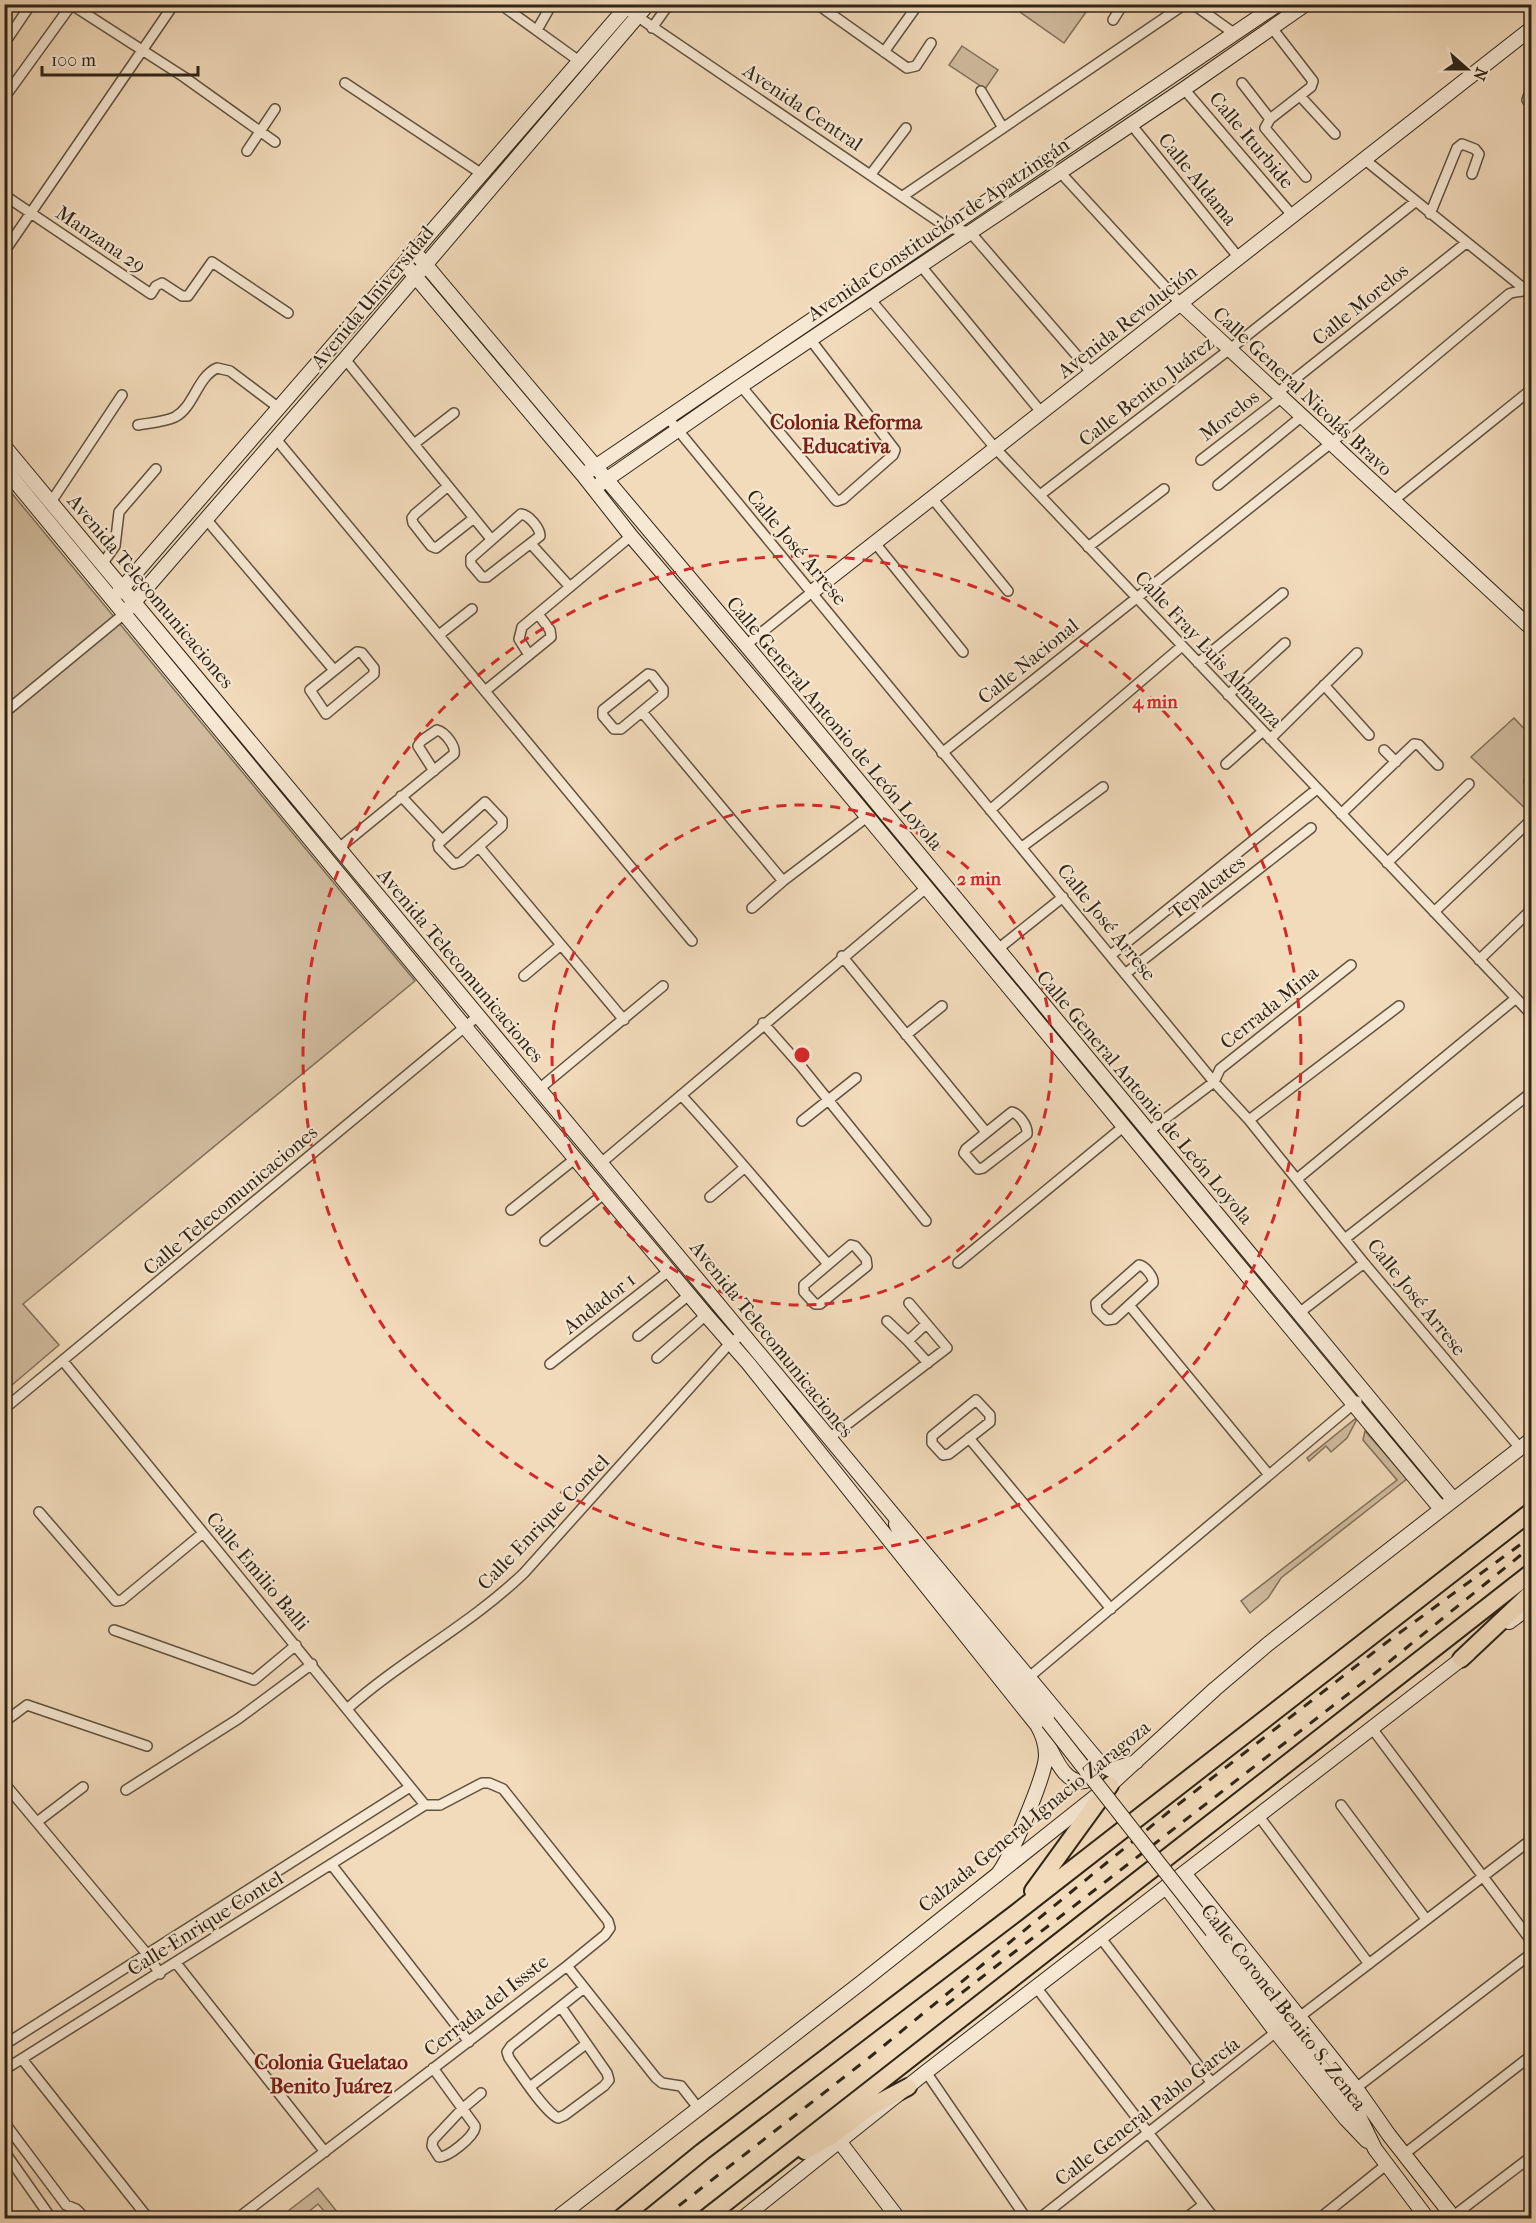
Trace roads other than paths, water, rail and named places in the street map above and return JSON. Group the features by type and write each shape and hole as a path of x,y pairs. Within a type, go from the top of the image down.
{"highway":[{"path":"621,2218 702,2152 1016,1913 1532,1511"},
{"path":"706,2218 1532,1572"},
{"path":"1461,1659 1532,1592"},
{"path":"1016,1913 1056,1862 1110,1785"},
{"path":"757,2178 831,2136 867,2108 908,2087"}],"street":[{"path":"4,44 31,4"},
{"path":"4,252 174,4"},
{"path":"500,4 579,62"},
{"name":"Avenida Universidad","path":"124,614 648,4"},
{"path":"652,28 669,4"},
{"path":"817,4 910,69 916,66 931,43"},
{"path":"1113,20 1123,4"},
{"path":"903,196 1185,4"},
{"path":"1193,4 1235,34"},
{"name":"Avenida Constitución de Apatzingán","path":"583,475 1278,4"},
{"name":"Avenida Constitución de Apatzingán","path":"593,488 810,339 1184,89 1306,4"},
{"path":"4,98 72,5 184,77 275,142"},
{"name":"Avenida Universidad","path":"112,600 579,62 624,6"},
{"name":"Avenida Central","path":"624,6 637,18 948,228 970,232"},
{"path":"537,30 549,9"},
{"path":"884,52 914,10"},
{"path":"1272,28 1313,81 1311,87 1270,118 1265,125 1267,131 1306,177"},
{"name":"Avenida Revolución","path":"746,645 1532,28"},
{"path":"345,83 439,143 482,174"},
{"path":"1242,83 1270,118"},
{"path":"1532,86 1527,100 1532,105"},
{"name":"Calle Iturbide","path":"1184,89 1292,216"},
{"path":"981,91 1003,128"},
{"path":"1300,96 1335,134"},
{"path":"247,151 276,109"},
{"name":"Calle Aldama","path":"1130,123 1239,258"},
{"path":"871,174 906,128"},
{"path":"1430,214 1456,148 1461,144 1475,149 1479,154 1472,174"},
{"path":"1364,159 1466,243 1530,291"},
{"name":"Calle General Nicolás Bravo","path":"1059,171 1182,305 1532,628"},
{"name":"Manzana 29","path":"4,195 151,294 156,286 162,284 182,296 188,296 212,262 288,313"},
{"name":"Calle Benito Juárez","path":"1040,495 1230,349 1415,202"},
{"path":"970,232 1091,372"},
{"name":"Calle Morelos","path":"1278,396 1466,243"},
{"name":"Calle General Antonio de León Loyola","path":"414,251 746,645 1453,1499"},
{"name":"Calle General Antonio de León Loyola","path":"404,262 1441,1509"},
{"path":"921,266 1041,412"},
{"name":"Calle Nacional","path":"942,753 1331,443 1509,294 1517,291 1530,291"},
{"name":"Calle Fray Luis Almanza","path":"870,299 996,449 1515,999 1530,1010"},
{"path":"741,386 835,499 843,500 893,455 895,450 810,339"},
{"path":"345,359 491,539"},
{"path":"138,425 174,417 182,411 206,376 217,368 230,371 279,408"},
{"path":"1394,500 1532,389"},
{"path":"51,502 122,395"},
{"name":"Morelos","path":"1201,460 1278,396"},
{"path":"414,444 454,413"},
{"path":"1218,485 1301,417"},
{"name":"Calle José Arrese","path":"668,418 1214,1082 1249,1120 1364,1263 1520,1448"},
{"path":"276,439 692,941"},
{"name":"Avenida Telecomunicaciones","path":"4,446 601,1163 737,1339 854,1498 1037,1725 1061,1769 1068,1776 1085,1781 1093,1776 1096,1768 1094,1756"},
{"name":"Avenida Telecomunicaciones","path":"4,468 706,1315 737,1339 828,1439 1103,1766 1111,1770 1136,1762"},
{"path":"103,563 115,546 118,512 156,469"},
{"path":"448,486 415,514 412,518 413,524 435,548 474,518"},
{"path":"1088,547 1164,489"},
{"path":"932,498 1008,591"},
{"path":"523,514 540,532 539,538 531,544 484,578 470,560 491,539 523,514"},
{"path":"206,519 334,670"},
{"path":"529,655 518,635 522,627 631,536"},
{"path":"874,543 963,652"},
{"path":"531,544 570,588"},
{"path":"1198,663 1283,593"},
{"path":"439,635 472,609"},
{"path":"4,712 124,614"},
{"path":"485,691 549,640 552,635 538,614"},
{"path":"1228,695 1285,644"},
{"path":"990,810 1182,646"},
{"path":"359,652 375,672 326,714 310,690 334,670 359,652"},
{"path":"1270,739 1356,653"},
{"path":"650,674 664,692 642,712 621,729 612,727 602,712 650,674"},
{"path":"1324,685 1369,735"},
{"path":"642,712 783,881"},
{"path":"339,848 434,771 455,752 440,730 434,731 418,743 419,749 434,771"},
{"path":"1226,764 1263,731"},
{"path":"1341,814 1416,743 1438,765"},
{"path":"1384,750 1396,762"},
{"path":"1387,863 1469,784"},
{"path":"1022,847 1103,787"},
{"path":"1111,955 1317,789"},
{"path":"401,796 441,839"},
{"path":"485,802 503,824 479,847 456,864 439,848 438,844 441,839 485,802"},
{"path":"752,908 783,881 867,817"},
{"path":"1434,912 1529,822"},
{"name":"Tepalcates","path":"1125,974 1311,828"},
{"path":"479,847 624,1020"},
{"path":"601,1163 842,956 926,888"},
{"path":"998,949 1063,897"},
{"path":"1479,960 1532,909"},
{"path":"524,976 561,945"},
{"path":"842,956 986,1132"},
{"name":"Cerrada Mina","path":"1149,1131 1214,1082 1220,1069 1351,965"},
{"path":"539,1089 663,986"},
{"path":"445,1002 449,1004 456,1001 458,997 455,989"},
{"path":"1298,1179 1515,999"},
{"path":"906,1035 942,1006"},
{"path":"1249,1120 1399,1006"},
{"name":"Calle Telecomunicaciones","path":"4,1409 478,1017"},
{"path":"763,1023 926,1221"},
{"path":"802,1121 856,1078"},
{"path":"1346,1238 1532,1092"},
{"path":"681,1095 828,1264"},
{"path":"1014,1112 1028,1132 979,1170 964,1151 986,1132 1014,1112"},
{"path":"958,1263 1123,1127"},
{"path":"511,1210 576,1158"},
{"path":"710,1197 744,1168"},
{"path":"545,1241 605,1193"},
{"path":"853,1245 868,1264 820,1304 816,1304 803,1287 828,1264 853,1245"},
{"path":"1299,1313 1364,1263"},
{"path":"1141,1265 1154,1282 1129,1305 1110,1321 1095,1306 1105,1294 1141,1265"},
{"name":"Andador 1","path":"550,1364 670,1270"},
{"path":"638,1336 689,1295"},
{"path":"828,1439 947,1348 909,1303"},
{"path":"1129,1305 1269,1475"},
{"path":"657,1358 706,1315"},
{"path":"887,1321 928,1363"},
{"path":"908,1341 927,1324"},
{"name":"Calle Enrique Contel","path":"347,1709 368,1690 496,1599 524,1573 737,1339"},
{"name":"Calle Emilio Balli","path":"63,1361 425,1805"},
{"path":"1028,1678 1366,1395"},
{"path":"976,1400 991,1419 969,1438 945,1456 931,1441 934,1434 976,1400"},
{"path":"969,1438 1111,1609"},
{"name":"Calzada General Ignacio Zaragoza","path":"557,2218 1110,1785 1215,1689 1269,1644 1532,1439"},
{"name":"Avenida Telecomunicaciones","path":"888,1509 904,1541 1212,1931"},
{"path":"39,1512 116,1601 122,1600 203,1533"},
{"name":"Avenida Telecomunicaciones","path":"876,1523 904,1541"},
{"path":"743,2218 926,2072 1371,1727 1461,1659 1529,1613"},
{"path":"114,1630 254,1680 296,1645"},
{"path":"126,1790 238,1719 312,1664"},
{"path":"4,1722 23,1707 28,1706 147,1746"},
{"path":"1371,1727 1532,1942"},
{"path":"997,1875 1010,1855 1044,1767 1046,1750 1043,1736"},
{"path":"4,1783 147,1954 160,1974"},
{"name":"Calle Enrique Contel","path":"4,2070 160,1974 425,1805 440,1805 482,1783 489,1783 503,1790 608,1921 610,1928"},
{"name":"Calle Enrique Contel","path":"4,2045 410,1786"},
{"path":"37,1822 83,1787"},
{"path":"1341,1805 1426,1919"},
{"path":"1258,1815 1369,1964"},
{"path":"1298,2018 1532,1839"},
{"path":"331,1864 469,2042"},
{"name":"Calle Coronel Benito S. Zenea","path":"1184,1873 1356,2088 1403,2155 1453,2218"},
{"name":"Calle Coronel Benito S. Zenea","path":"1166,1887 1276,2032 1346,2119 1375,2149"},
{"path":"1191,1919 1196,1907 1209,1905"},
{"name":"Cerrada del Issste","path":"238,2218 567,1966 605,1935 610,1928"},
{"name":"Calle Coronel Benito S. Zenea","path":"1212,1931 1357,2112 1375,2149 1427,2218"},
{"path":"1100,1937 1211,2082"},
{"path":"1356,2088 1532,1953"},
{"path":"176,1963 325,2152"},
{"path":"567,1966 656,2078 662,2083 681,2086 699,2109"},
{"path":"1035,1987 1214,2218"},
{"path":"561,2007 607,2073 609,2080 604,2086 558,2118 552,2114 509,2058 507,2052 511,2046 584,1989"},
{"name":"Calle General Pablo García","path":"1040,2218 1276,2032"},
{"path":"531,2086 586,2044"},
{"path":"1403,2155 1532,2055"},
{"path":"22,2059 148,2218"},
{"path":"433,2068 462,2109 475,2126 475,2131 447,2156 440,2157 432,2146 433,2140 462,2109 481,2093"},
{"path":"926,2072 1026,2218"},
{"name":"Calle Coronel Benito S. Zenea","path":"1357,2112 1389,2135"},
{"path":"4,2122 66,2205 76,2209 85,2218"},
{"path":"839,2141 892,2216"},
{"path":"4,2151 50,2218 66,2205"},
{"path":"1453,2218 1532,2156"},
{"path":"1320,2218 1386,2165"},
{"path":"1186,2218 1203,2205"}],"railway":[{"path":"663,2218 870,2057 1171,1810 1387,1642 1532,1536"},
{"path":"946,2005 1374,1674 1527,1550"}],"district":[{"name":"Colonia Reforma Educativa","path":"846,434"},
{"name":"Colonia Guelatao Benito Juárez","path":"331,2074"}]}
